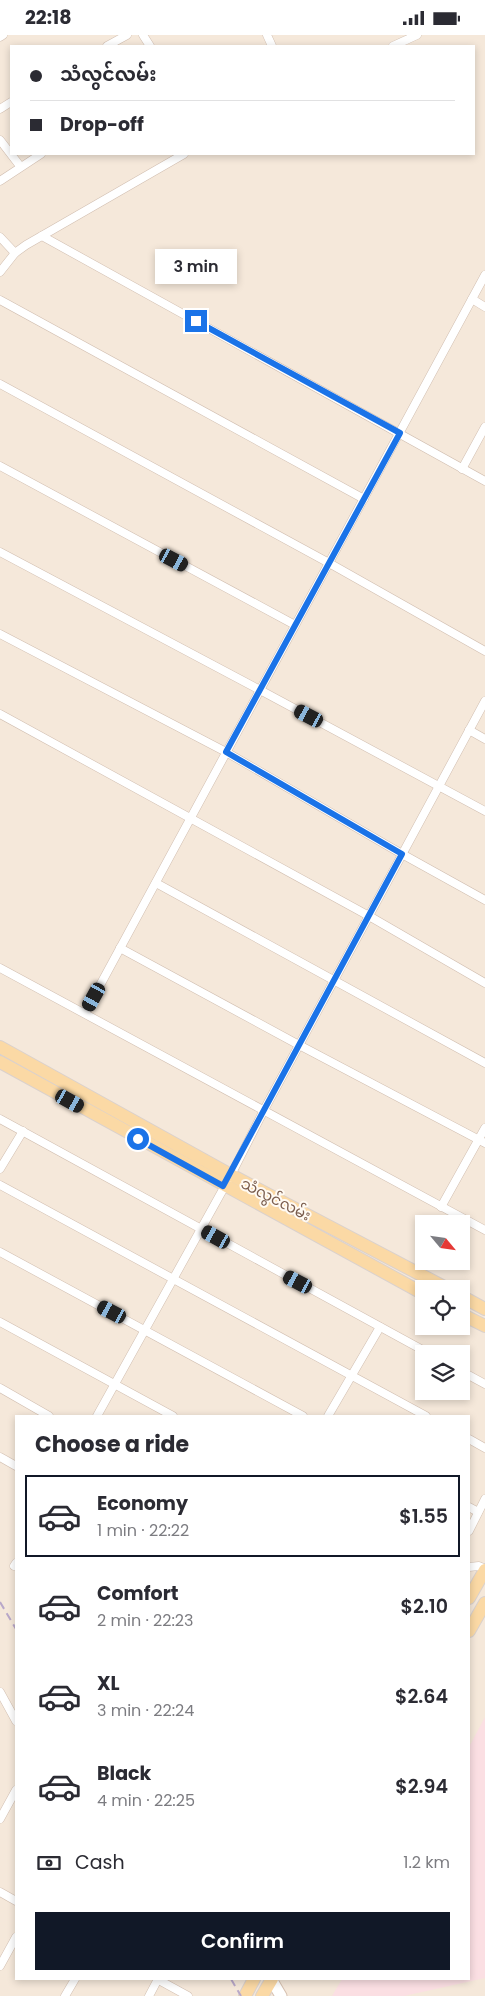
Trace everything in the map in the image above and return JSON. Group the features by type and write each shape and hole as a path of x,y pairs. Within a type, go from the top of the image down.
{"main road":[{"name":"သံလွင်လမ်း","path":"0,1047 415,1289"},
{"name":"သံလွင်လမ်း","path":"0,1062 227,1180 430,1280"},
{"path":"470,1301 485,1309"},
{"path":"470,1318 485,1326"},
{"path":"470,1596 485,1569"},
{"path":"470,1629 485,1603"},
{"path":"245,1996 253,1980"},
{"path":"262,1996 270,1980"},
{"path":"272,1980 281,1996"}],"street":[{"path":"109,45 126,35"},
{"path":"395,45 417,35"},
{"path":"0,139 10,152"},
{"path":"12,155 20,166"},
{"path":"0,181 39,155"},
{"path":"0,272 15,253 182,155"},
{"path":"42,236 485,481"},
{"path":"0,237 15,253"},
{"path":"85,1013 485,275"},
{"path":"472,299 485,307"},
{"path":"0,300 364,499"},
{"path":"0,384 329,563 485,651"},
{"path":"462,469 485,427"},
{"path":"0,466 295,625"},
{"path":"0,552 485,811"},
{"path":"0,634 226,752 485,900"},
{"path":"98,1415 227,1180 485,701"},
{"path":"0,714 369,916 485,983"},
{"path":"469,731 485,739"},
{"path":"156,883 485,1063"},
{"path":"120,948 482,1141"},
{"path":"0,968 485,1231"},
{"path":"0,1119 415,1346"},
{"path":"441,1207 482,1141 485,1128"},
{"path":"0,1169 23,1131"},
{"path":"0,1185 424,1415"},
{"path":"0,1251 301,1415"},
{"path":"0,1322 172,1415"},
{"path":"329,1415 380,1327"},
{"path":"470,1376 485,1384"},
{"path":"0,1388 47,1415"},
{"path":"470,1440 485,1448"},
{"path":"0,1457 15,1465"},
{"path":"470,1529 485,1499"},
{"path":"470,1508 478,1512"},
{"path":"470,1567 479,1566 485,1569"},
{"path":"0,1692 15,1719"},
{"path":"0,1819 15,1792"},
{"path":"0,1892 15,1900"},
{"path":"0,1966 15,1939"},
{"path":"65,1996 74,1980"},
{"path":"149,1996 157,1980"},
{"path":"160,1980 188,1996"}],"shaded area":[{"path":"0,35 485,35 485,1996 0,1996"},
{"path":"485,1717 485,1978 404,1996 332,1996 341,1980 470,1980 470,1745"}],"railway":[{"path":"0,1602 15,1627"},
{"path":"232,1980 241,1996"}],"route":[{"path":"138,1139 223,1186 402,854 226,752 400,433 196,321"}]}
